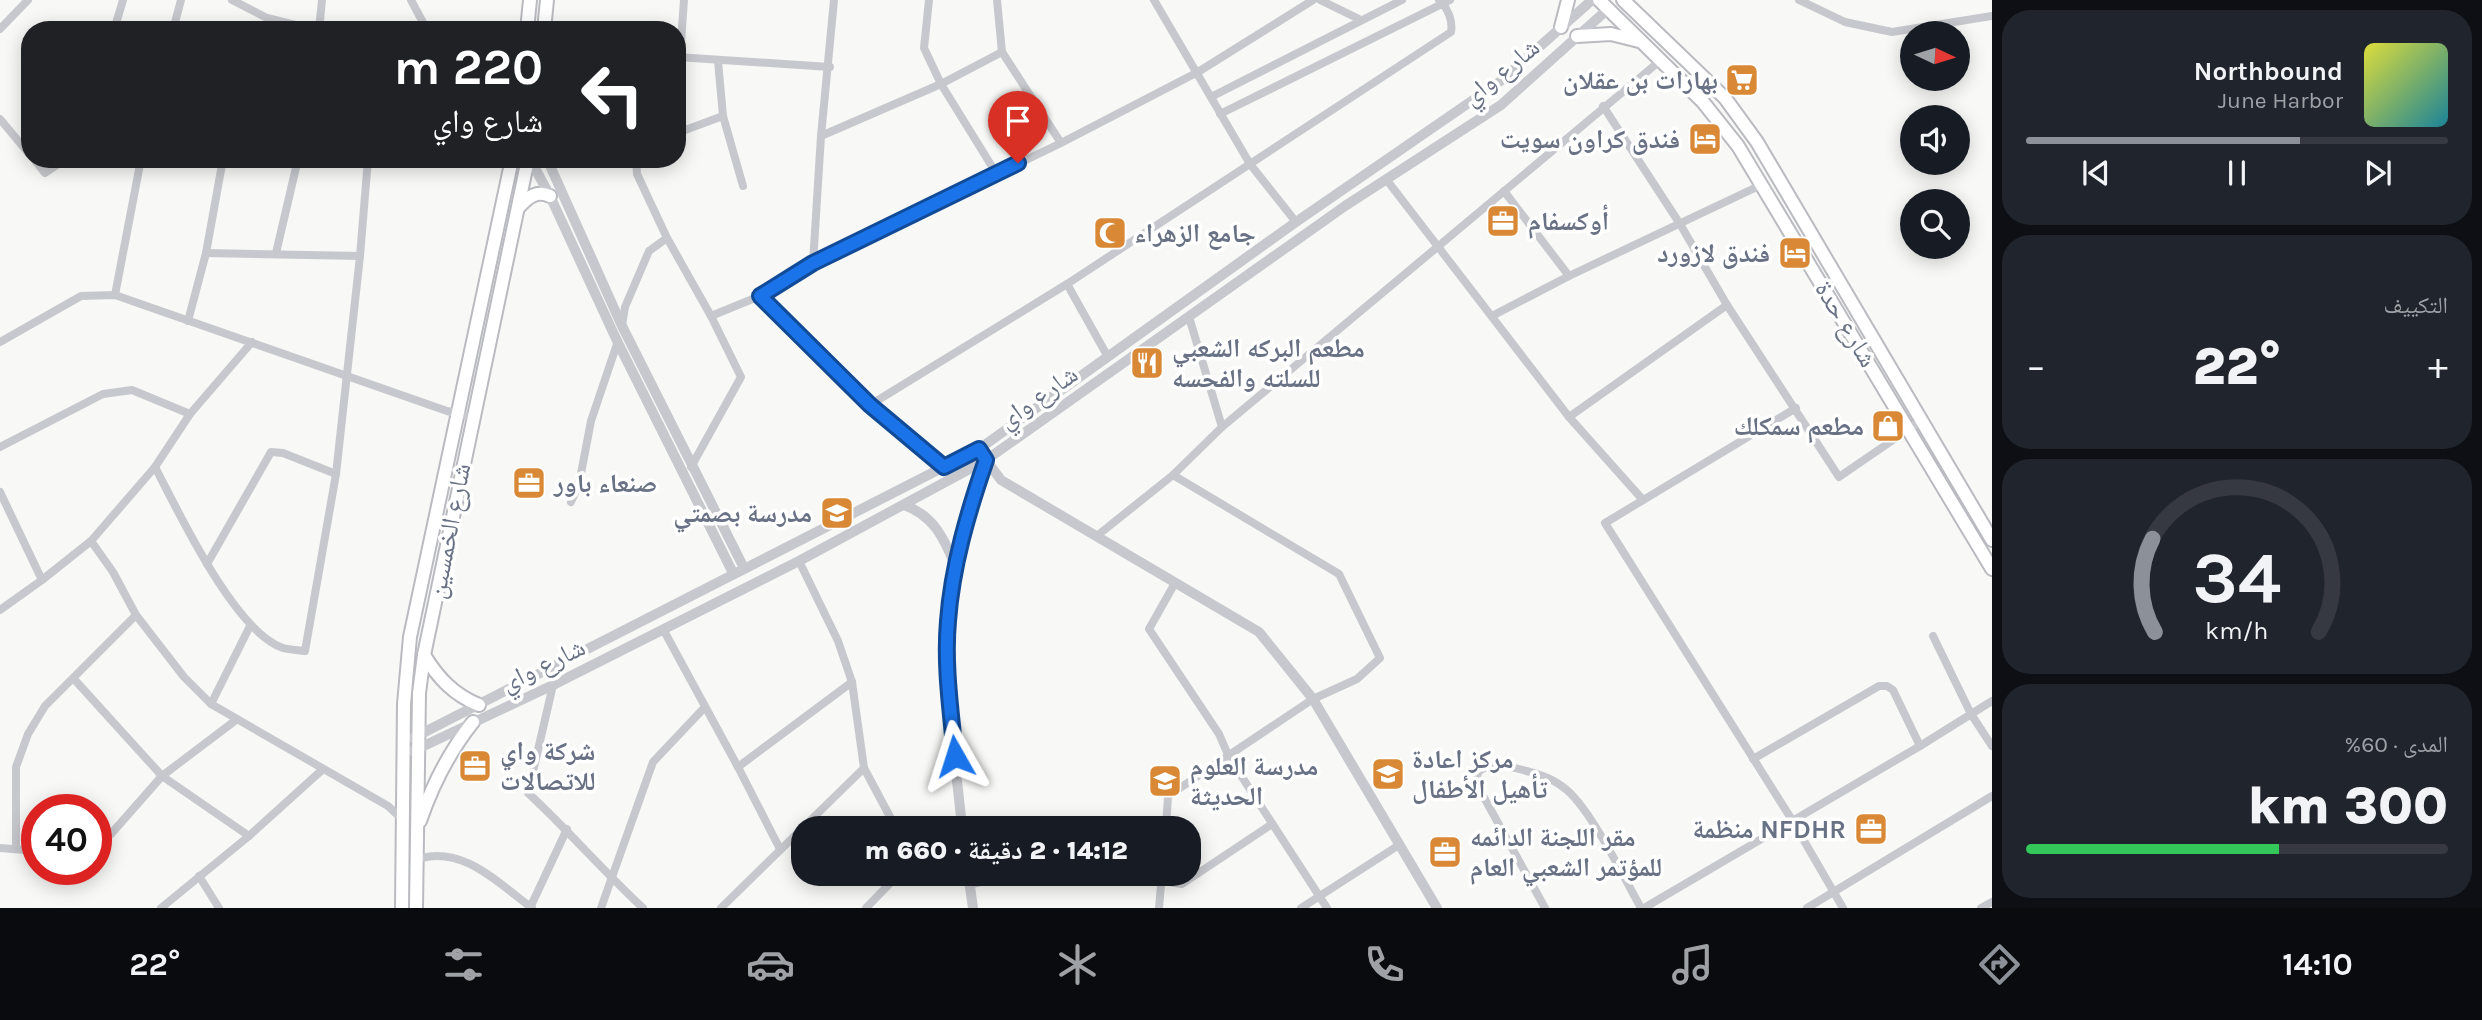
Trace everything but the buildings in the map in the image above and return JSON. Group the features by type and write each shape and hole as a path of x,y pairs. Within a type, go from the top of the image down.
{"main road":[{"path":"528,21 530,0"},
{"path":"545,21 547,0"},
{"path":"1561,27 1568,0"},
{"name":"شارع حدة","path":"1623,0 1725,98 1756,142 1992,540"},
{"name":"شارع حدة","path":"1603,4 1703,102 1738,146 1992,569"},
{"path":"1577,36 1611,34 1643,43"},
{"path":"1661,60 1671,48"},
{"name":"شارع الخمسين","path":"401,908 404,704 410,637 510,168"},
{"name":"شارع الخمسين","path":"416,908 419,693 424,655 472,417 527,168"},
{"path":"519,207 526,199 536,194 550,197"},
{"path":"424,655 448,686 469,701 480,705"},
{"path":"416,831 438,773 473,722"}],"street":[{"path":"0,29 28,0"},
{"path":"117,21 123,0"},
{"path":"175,21 181,0"},
{"path":"232,0 267,18 280,21"},
{"path":"318,21 322,0"},
{"path":"411,0 422,21"},
{"path":"682,21 684,0"},
{"path":"813,263 821,136 830,67 834,0"},
{"path":"929,0 924,48 941,84 996,173"},
{"path":"997,0 1002,52 1061,143"},
{"path":"1154,0 1250,164 1296,222"},
{"path":"711,316 760,296 813,263 1061,143 1198,72 1313,0"},
{"path":"1321,0 1361,20"},
{"path":"1212,97 1402,0"},
{"name":"شارع واي","path":"403,750 480,705 604,640 979,449 1296,222 1502,80 1592,0"},
{"path":"1799,0 1845,22 1892,33 1992,16"},
{"path":"870,405 1067,284 1451,32 1453,24 1444,1 1220,114"},
{"name":"شارع واي","path":"419,741 473,722 553,685 799,561 986,460 1345,206 1501,105 1577,36 1603,4"},
{"path":"1313,46 1324,62"},
{"path":"821,136 941,84 1002,52"},
{"path":"686,58 830,67"},
{"path":"1098,535 1172,475 1222,427 1661,60"},
{"path":"718,61 723,116 743,186"},
{"path":"1603,106 1681,224 1727,305 1839,477 1922,420"},
{"path":"686,130 723,116"},
{"path":"0,119 21,144"},
{"path":"114,295 139,168"},
{"path":"188,321 206,253 221,168"},
{"path":"276,253 296,168"},
{"path":"155,467 207,564 250,626 283,648 305,650 336,474 368,168"},
{"path":"534,168 733,573"},
{"path":"551,168 622,326 744,568"},
{"path":"637,168 667,238 711,316 741,377 691,467"},
{"path":"1386,179 1569,417 1643,500"},
{"path":"1492,316 1761,184"},
{"path":"1504,191 1569,276"},
{"path":"1336,194 1345,206"},
{"path":"571,502 579,485 590,421 618,342 625,307 649,251 667,238"},
{"path":"206,253 360,256"},
{"path":"1067,284 1108,356"},
{"path":"0,342 81,296 114,295 457,415 472,417"},
{"path":"760,296 870,405 944,467"},
{"path":"1569,417 1727,305"},
{"path":"1189,317 1222,427"},
{"path":"0,610 43,580 90,541 155,467 190,414 252,342"},
{"path":"0,447 103,394 132,390 190,414"},
{"path":"1796,408 1605,523 1792,820 1843,908"},
{"path":"979,449 1001,480 1259,632 1313,699 1437,908"},
{"path":"207,564 271,453 283,453 336,474"},
{"path":"961,816 948,684 947,622 955,565 986,460"},
{"path":"1167,816 1168,796 1313,699 1357,679 1380,658 1339,574 1172,475"},
{"path":"0,492 43,580"},
{"path":"904,505 919,510 934,526 946,543 955,565"},
{"path":"90,541 113,572 136,615 184,677 211,704 388,806 402,819"},
{"path":"799,561 838,641 852,682 864,768 890,816"},
{"path":"1175,583 1149,629 1219,734 1229,757 1327,908"},
{"path":"16,849 16,767 28,734 45,706 136,615"},
{"path":"211,704 250,626"},
{"path":"663,629 780,849"},
{"path":"1933,636 1971,714 1992,746"},
{"path":"604,640 611,654"},
{"path":"74,679 162,776 249,836"},
{"path":"738,767 852,682"},
{"path":"553,685 528,793 567,829 612,879 643,908"},
{"path":"1753,759 1879,686 1887,686 1893,690 1920,746"},
{"path":"1545,908 1480,792 1477,781 1479,772 1486,766 1505,765 1544,775 1564,787 1579,802 1643,908 1992,701"},
{"path":"601,908 653,762 705,707"},
{"path":"112,833 162,776 236,720"},
{"path":"721,908 864,768"},
{"path":"161,908 249,836 322,769"},
{"path":"1807,908 1992,796"},
{"path":"1201,874 1272,824"},
{"path":"416,859 430,854 448,855 468,863 488,874 531,908 567,829"},
{"path":"1301,908 1399,845"},
{"path":"0,848 21,849"},
{"path":"199,876 219,908"},
{"path":"866,908 887,886"},
{"path":"970,886 973,908"},
{"path":"1159,908 1160,886"},
{"path":"1981,908 1992,902"}],"place":[{"name":"بهارات بن عقلان","path":"1742,80"},
{"name":"فندق كراون سويت","path":"1705,139"},
{"name":"أوكسفام","path":"1503,221"},
{"name":"جامع الزهراء","path":"1110,233"},
{"name":"فندق لازورد","path":"1795,253"},
{"name":"مطعم البركه الشعبي للسلته والفحسه","path":"1147,363"},
{"name":"مطعم سمكلك","path":"1888,426"},
{"name":"صنعاء باور","path":"529,483"},
{"name":"مدرسة بصمتي","path":"837,513"},
{"name":"شركة واي للاتصالات","path":"475,766"},
{"name":"مركز اعادة تأهيل الأطفال","path":"1388,774"},
{"name":"مدرسة العلوم الحديثة","path":"1165,781"},
{"name":"منظمة NFDHR","path":"1871,829"},
{"name":"مقر اللجنة الدائمه للمؤتمر الشعبي العام","path":"1445,852"}],"route":[{"path":"955,756 948,684 947,622 955,565 986,460 979,449 944,467 870,405 760,296 813,263 1018,163"}]}
